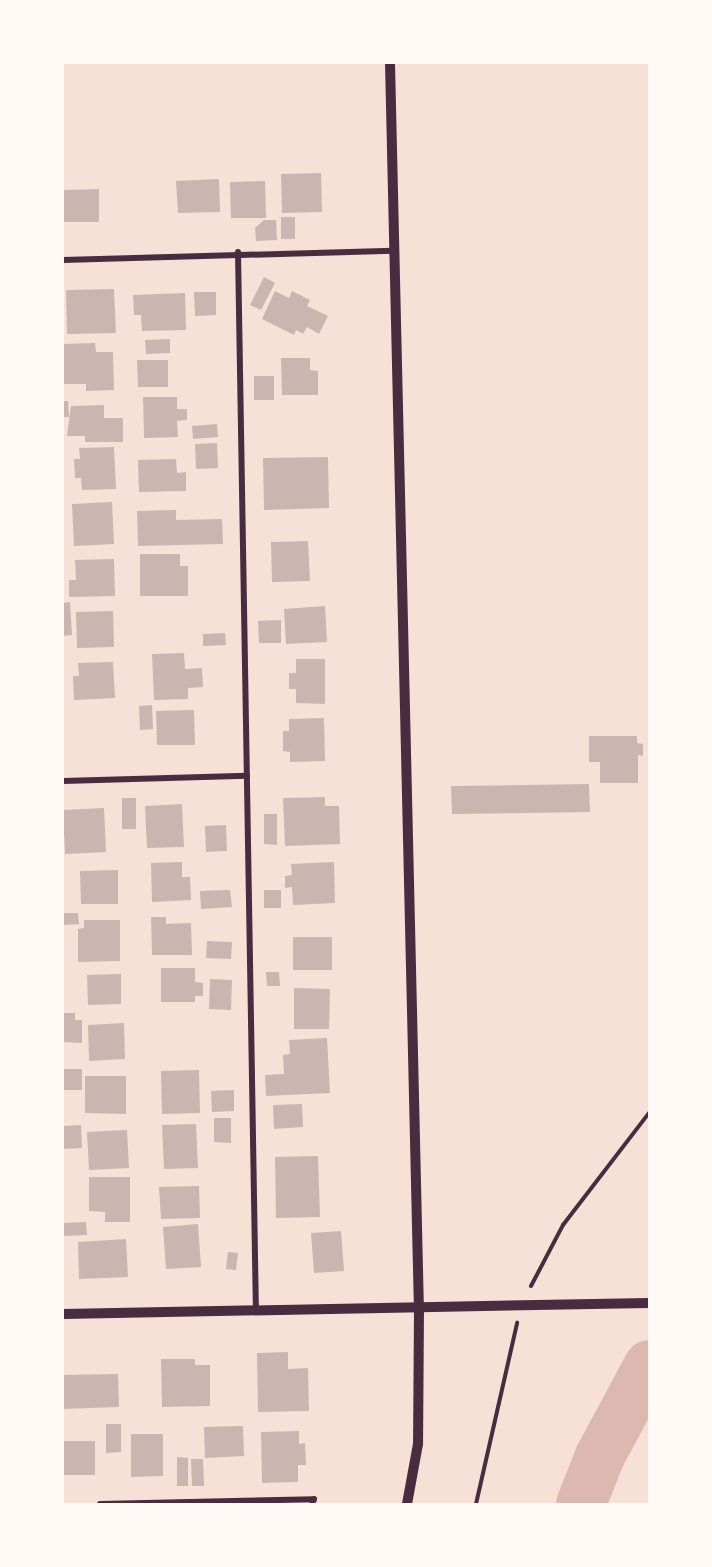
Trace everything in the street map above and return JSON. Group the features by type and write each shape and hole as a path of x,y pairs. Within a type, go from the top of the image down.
{"street":[{"path":"390,63 419,1308 418,1444 407,1504"},
{"path":"63,260 238,252 393,251"},
{"path":"238,252 256,1311"},
{"path":"63,781 247,776"},
{"path":"63,1314 649,1304"},
{"path":"100,1504 314,1499 312,1504"}],"path":[{"path":"476,1504 521,1306 563,1225 649,1113"}],"building":[{"path":"321,173 322,212 282,213 281,174"},
{"path":"219,179 220,212 178,213 176,181"},
{"path":"265,181 266,218 231,218 230,182"},
{"path":"99,189 99,222 63,222 63,190"},
{"path":"281,217 295,217 295,239 281,239"},
{"path":"264,220 276,220 277,240 256,241 255,228"},
{"path":"264,277 275,283 261,310 250,305"},
{"path":"114,289 116,333 67,334 66,290"},
{"path":"275,291 289,298 292,291 310,300 307,306 328,316 319,334 307,327 303,334 296,330 294,335 262,319"},
{"path":"194,292 216,292 216,315 195,316"},
{"path":"185,293 186,330 142,331 141,315 134,315 133,295"},
{"path":"170,339 170,353 146,354 145,340"},
{"path":"95,343 96,352 113,352 114,390 86,391 86,384 64,384 63,344"},
{"path":"281,358 310,358 310,370 318,371 318,395 282,395"},
{"path":"137,360 168,360 168,387 138,387"},
{"path":"254,376 274,376 274,400 254,400"},
{"path":"143,397 177,397 177,409 187,409 187,420 177,421 178,437 144,438"},
{"path":"63,401 68,401 69,417 63,417"},
{"path":"104,405 104,418 123,418 123,442 85,442 85,436 67,436 71,406"},
{"path":"217,424 218,437 193,439 192,426"},
{"path":"217,443 218,468 196,469 195,444"},
{"path":"114,447 116,489 82,490 81,478 75,478 74,459 80,459 79,448"},
{"path":"328,457 329,508 264,510 263,458"},
{"path":"176,459 177,473 186,472 186,491 139,492 138,460"},
{"path":"112,502 114,544 74,546 72,504"},
{"path":"176,510 176,520 222,519 223,544 138,546 137,511"},
{"path":"308,541 310,581 272,582 271,542"},
{"path":"140,554 180,554 180,566 188,566 188,596 140,596"},
{"path":"114,559 115,596 69,597 69,580 76,580 75,560"},
{"path":"70,602 72,635 63,636 63,603"},
{"path":"325,606 327,642 286,644 284,609"},
{"path":"113,611 114,647 77,648 76,612"},
{"path":"281,620 281,643 259,643 258,621"},
{"path":"225,633 226,645 203,646 203,634"},
{"path":"184,653 185,669 202,668 203,687 188,688 188,699 154,700 152,654"},
{"path":"296,659 325,659 325,704 296,703 296,689 289,689 289,673 296,673"},
{"path":"113,662 115,698 74,700 73,676 79,676 78,663"},
{"path":"152,705 153,729 140,730 139,706"},
{"path":"194,710 195,745 157,745 156,711"},
{"path":"324,718 325,761 290,762 290,752 283,751 283,731 289,731 289,719"},
{"path":"589,736 637,736 637,743 643,744 643,756 638,755 638,783 600,783 600,762 589,762"},
{"path":"589,784 590,812 452,814 451,786"},
{"path":"325,797 325,806 339,806 340,844 285,846 283,798"},
{"path":"122,798 136,798 136,829 122,829"},
{"path":"182,804 184,847 147,848 145,806"},
{"path":"104,808 106,852 65,854 63,810"},
{"path":"264,814 277,814 277,845 264,844"},
{"path":"226,825 227,851 206,852 205,826"},
{"path":"182,862 182,877 190,877 191,900 152,902 151,863"},
{"path":"334,862 335,903 293,905 292,887 285,888 285,876 292,875 291,864"},
{"path":"118,870 118,904 81,904 80,871"},
{"path":"230,890 232,907 201,909 200,891"},
{"path":"264,890 281,890 281,908 264,908"},
{"path":"63,913 78,913 79,924 63,925"},
{"path":"151,917 166,917 166,924 191,923 192,955 152,955"},
{"path":"84,920 120,920 120,961 78,962 78,929 84,928"},
{"path":"293,937 332,937 332,970 293,970"},
{"path":"207,941 232,942 231,959 206,958"},
{"path":"161,968 195,968 195,982 203,983 203,996 195,996 195,1002 161,1002"},
{"path":"266,972 279,972 280,986 267,986"},
{"path":"121,974 121,1004 88,1005 87,975"},
{"path":"210,979 232,980 231,1010 209,1009"},
{"path":"294,988 330,989 329,1029 294,1029"},
{"path":"63,1013 75,1013 75,1020 82,1020 82,1043 63,1042"},
{"path":"124,1023 125,1059 89,1061 88,1025"},
{"path":"327,1038 330,1093 266,1096 265,1075 284,1074 283,1055 290,1054 289,1040"},
{"path":"63,1069 82,1069 82,1090 63,1090"},
{"path":"199,1070 200,1113 162,1114 161,1071"},
{"path":"85,1076 126,1076 126,1114 85,1113"},
{"path":"234,1090 234,1111 212,1112 211,1091"},
{"path":"302,1104 303,1127 274,1129 273,1105"},
{"path":"214,1118 231,1118 231,1143 214,1142"},
{"path":"196,1124 198,1168 164,1169 162,1125"},
{"path":"81,1125 82,1148 63,1149 63,1126"},
{"path":"127,1130 129,1168 89,1170 87,1132"},
{"path":"318,1156 320,1217 276,1218 275,1157"},
{"path":"89,1177 130,1177 130,1222 105,1222 105,1212 89,1211"},
{"path":"199,1186 200,1218 161,1219 159,1187"},
{"path":"86,1222 87,1235 63,1236 63,1223"},
{"path":"198,1224 201,1267 166,1269 163,1227"},
{"path":"341,1231 344,1271 314,1273 311,1233"},
{"path":"126,1239 128,1277 79,1279 78,1242"},
{"path":"228,1252 238,1253 236,1270 226,1269"},
{"path":"288,1352 288,1369 308,1368 309,1411 258,1412 257,1353"},
{"path":"161,1359 195,1359 195,1365 210,1365 210,1406 162,1407"},
{"path":"118,1374 119,1407 63,1409 63,1375"},
{"path":"106,1424 121,1424 121,1452 106,1453"},
{"path":"243,1426 244,1456 205,1458 204,1427"},
{"path":"299,1431 299,1444 305,1443 306,1465 298,1465 298,1482 262,1483 261,1432"},
{"path":"131,1434 163,1434 163,1476 131,1477"},
{"path":"63,1441 95,1441 95,1475 64,1475"},
{"path":"177,1457 188,1458 188,1486 177,1486"},
{"path":"191,1459 203,1459 204,1486 192,1486"}],"waterway":[{"path":"581,1504 600,1456 649,1365"}]}
